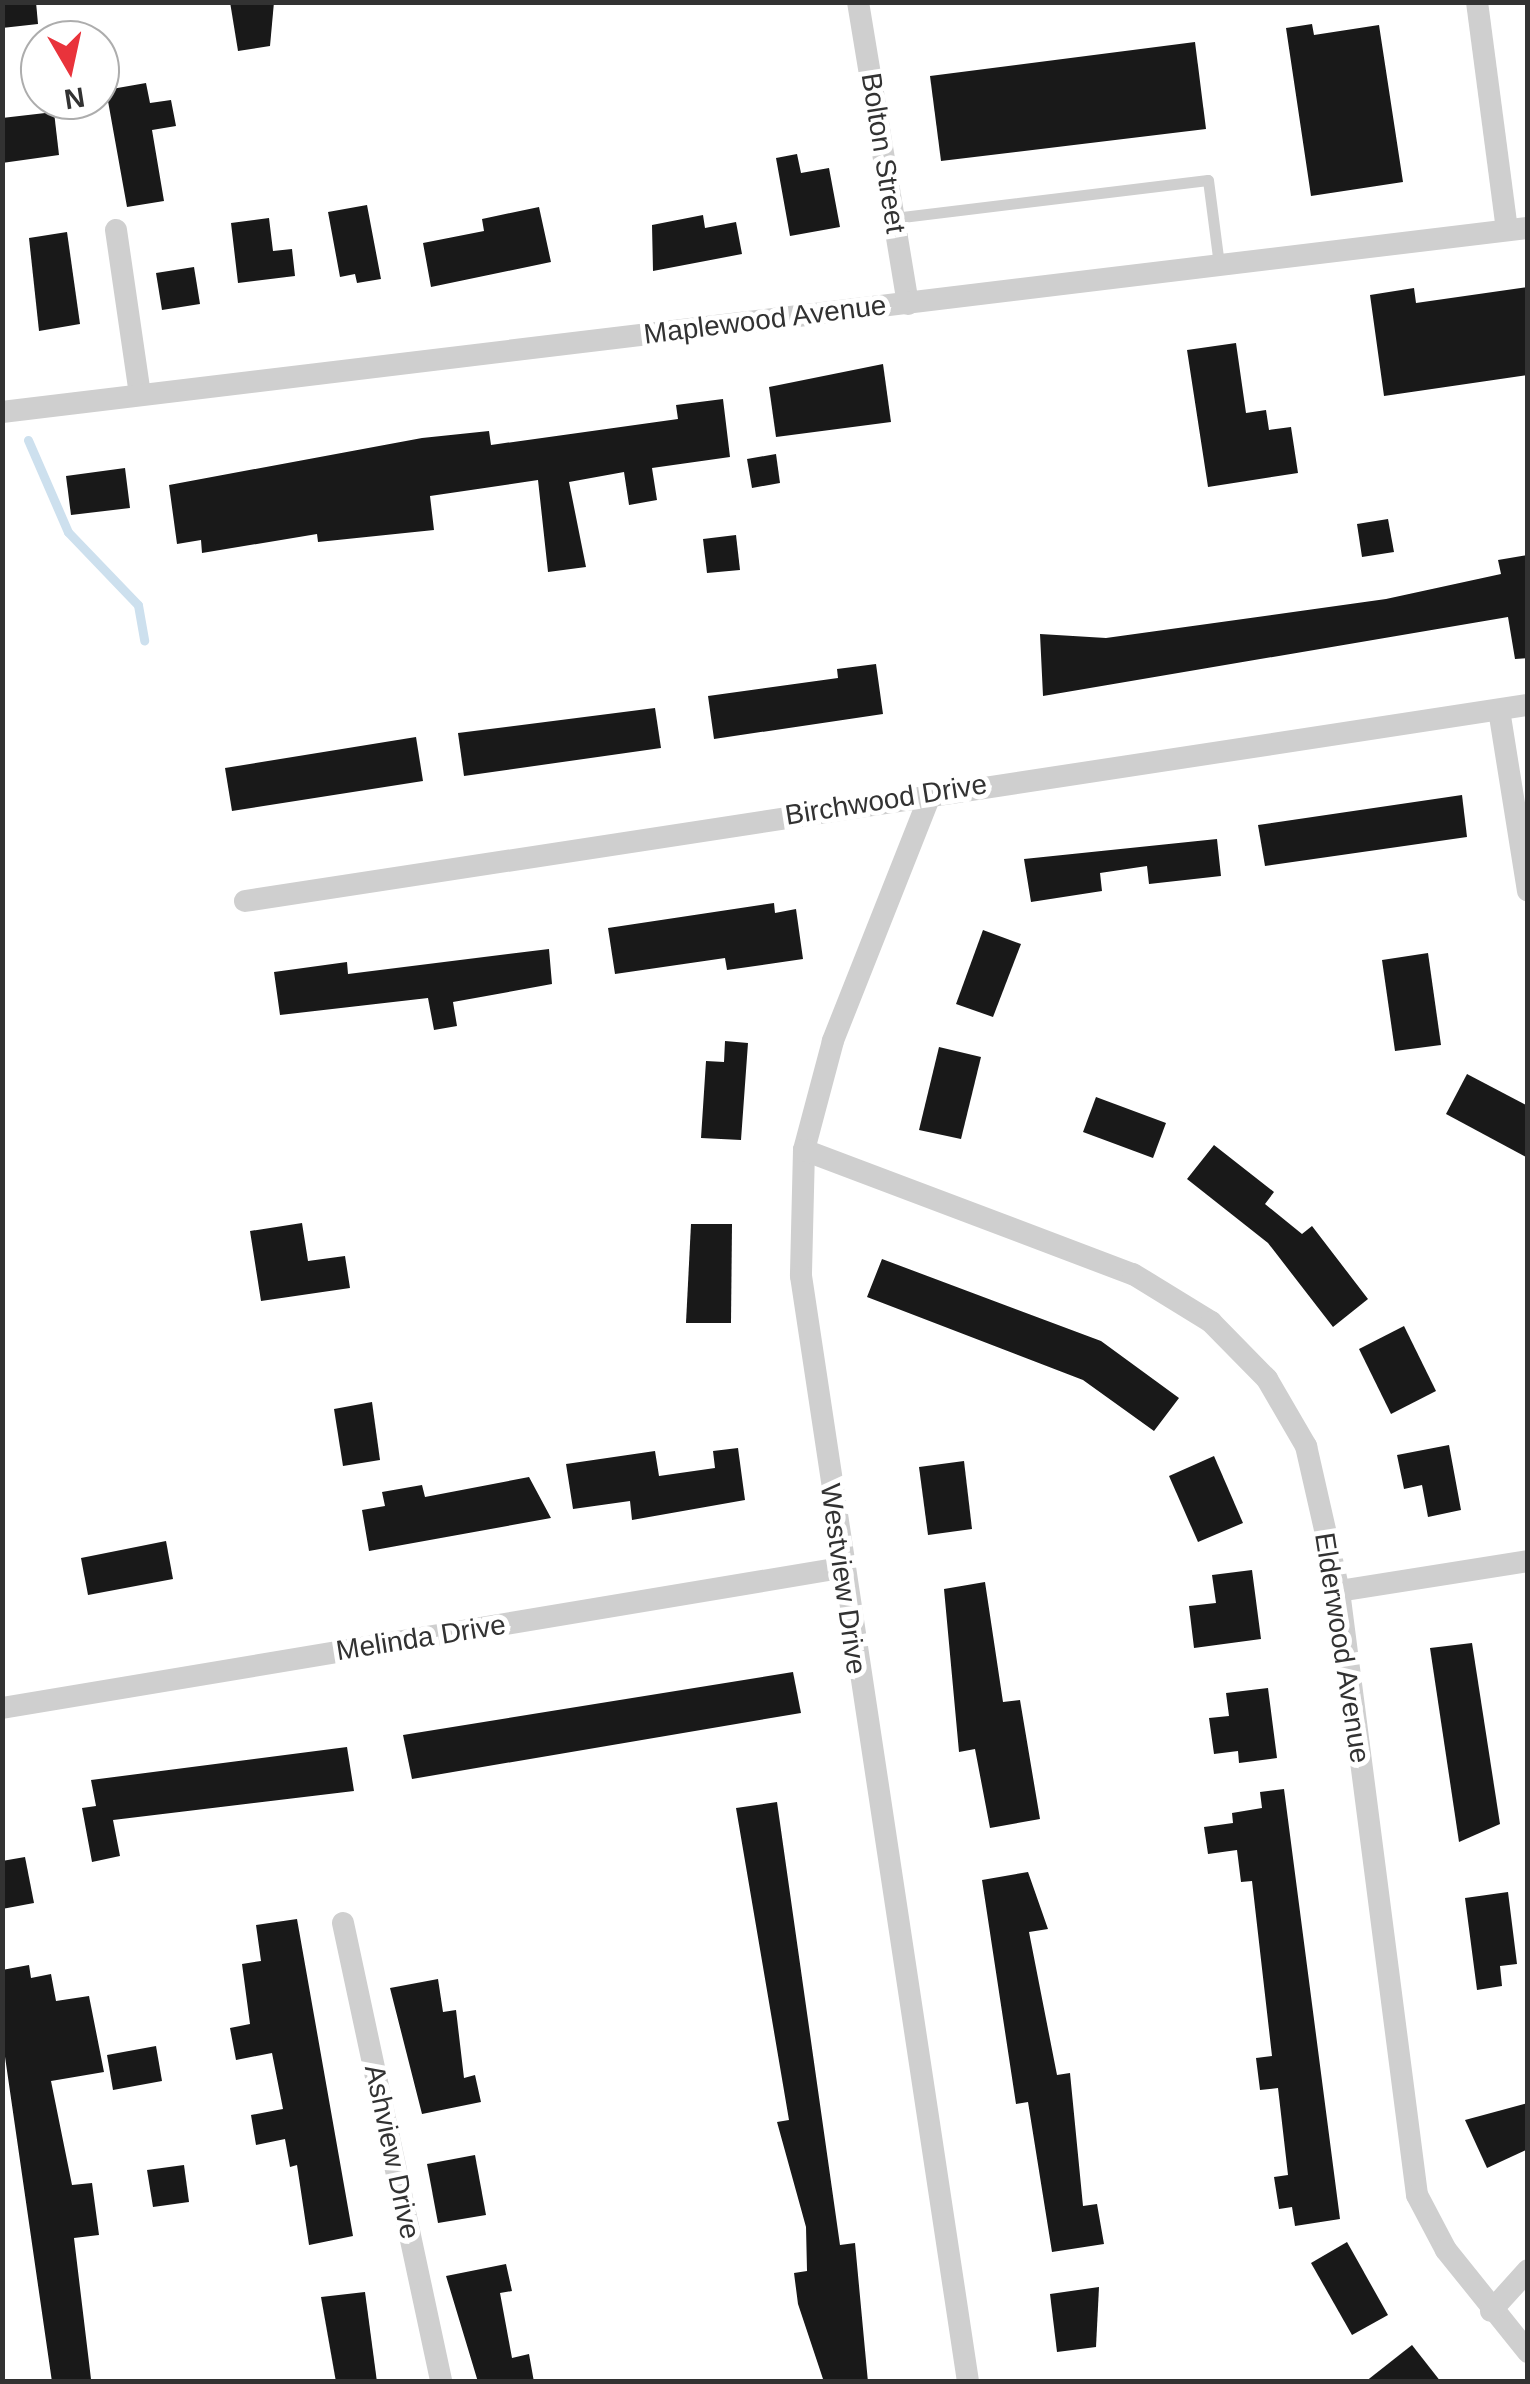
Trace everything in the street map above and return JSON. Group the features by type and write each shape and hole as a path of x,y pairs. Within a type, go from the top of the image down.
{"street":[{"name":"Bolton Street","path":"858,2 908,304"},
{"path":"1477,2 1518,229"},
{"name":"Maplewood Avenue","path":"2,412 1518,229"},
{"path":"116,230 140,394"},
{"name":"Birchwood Drive","path":"245,901 931,792 1528,705"},
{"path":"1498,710 1528,891"},
{"name":"Westview Drive","path":"931,792 833,1041 804,1150 801,1276 840,1568 968,2382"},
{"name":"Elderwood Avenue","path":"804,1150 1132,1274 1210,1322 1267,1379 1306,1446 1339,1592 1417,2195 1490,2311 1528,2352"},
{"path":"1339,1592 1528,1562"},
{"name":"Melinda Drive","path":"2,1708 840,1568"},
{"name":"Ashview Drive","path":"342,1923 441,2382"},
{"path":"1490,2311 1528,2270"}],"lane":[{"path":"894,218 1208,180 1219,265"}],"building":[{"path":"2,2 36,2 38,20 20,20 20,26 2,28"},
{"path":"230,2 274,2 270,46 238,51"},
{"path":"1312,24 1314,35 1379,25 1403,182 1311,196 1286,28"},
{"path":"1195,42 1206,129 941,161 930,76"},
{"path":"146,83 150,103 171,100 176,126 152,130 164,201 127,207 111,120 120,120 120,88"},
{"path":"2,118 55,120 59,155 2,163"},
{"path":"797,154 801,173 829,168 840,227 790,236 776,158"},
{"path":"367,205 381,279 357,283 355,274 340,277 328,212"},
{"path":"539,207 551,262 431,287 423,243 484,231 482,219"},
{"path":"703,215 705,228 736,222 742,254 653,271 652,225"},
{"path":"269,218 273,251 292,249 295,276 238,283 231,223"},
{"path":"67,232 80,324 39,331 29,238"},
{"path":"194,267 200,304 162,310 156,273"},
{"path":"1528,287 1528,375 1384,396 1370,295 1414,288 1416,303"},
{"path":"1236,343 1246,413 1266,410 1269,430 1291,427 1298,473 1208,487 1187,350"},
{"path":"883,364 891,422 776,437 769,387"},
{"path":"723,399 730,457 652,468 657,500 629,505 624,472 569,482 586,567 548,572 538,480 430,496 434,530 318,542 317,534 202,553 201,540 177,544 169,485 422,438 489,431 491,445 678,419 676,405"},
{"path":"776,454 780,483 752,488 747,459"},
{"path":"125,468 130,508 71,515 66,476"},
{"path":"1388,519 1394,552 1362,557 1357,524"},
{"path":"736,535 740,570 707,573 703,539"},
{"path":"1528,555 1528,658 1515,659 1508,617 1043,696 1040,634 1106,638 1386,599 1501,574 1498,560"},
{"path":"876,664 883,714 714,739 708,696 838,678 837,669"},
{"path":"655,708 661,748 464,776 458,733"},
{"path":"416,737 423,781 232,811 225,768"},
{"path":"1462,795 1467,837 1265,866 1258,825"},
{"path":"1217,839 1221,876 1149,884 1147,866 1100,873 1102,891 1031,902 1024,859"},
{"path":"774,903 775,913 796,909 803,959 727,970 725,958 615,974 608,928"},
{"path":"983,930 1021,944 993,1017 956,1004"},
{"path":"549,949 552,984 453,1002 457,1026 434,1030 428,998 280,1015 274,972 347,962 348,974"},
{"path":"1428,953 1441,1045 1395,1051 1382,960"},
{"path":"725,1041 748,1043 741,1140 701,1138 706,1061 724,1062"},
{"path":"939,1047 981,1057 961,1139 919,1130"},
{"path":"1467,1074 1528,1106 1528,1158 1446,1114"},
{"path":"1096,1097 1166,1123 1153,1158 1083,1132"},
{"path":"1214,1145 1274,1192 1265,1204 1302,1234 1312,1226 1368,1299 1333,1327 1268,1243 1187,1179"},
{"path":"302,1223 308,1261 345,1256 350,1288 261,1301 250,1231"},
{"path":"691,1224 732,1224 731,1323 686,1323"},
{"path":"882,1259 1101,1341 1179,1398 1154,1431 1083,1380 867,1297"},
{"path":"1404,1326 1436,1391 1391,1414 1359,1349"},
{"path":"372,1402 380,1460 343,1466 334,1409"},
{"path":"1449,1445 1461,1510 1428,1517 1422,1485 1404,1489 1397,1455"},
{"path":"738,1448 745,1500 632,1520 630,1501 573,1509 566,1464 655,1451 659,1476 715,1468 713,1451"},
{"path":"1214,1456 1243,1523 1198,1542 1169,1476"},
{"path":"964,1461 972,1529 928,1535 919,1467"},
{"path":"529,1477 551,1518 369,1551 362,1510 385,1506 382,1492 422,1485 425,1497"},
{"path":"166,1541 173,1579 88,1595 81,1558"},
{"path":"1252,1570 1261,1639 1194,1648 1189,1606 1216,1603 1212,1575"},
{"path":"985,1582 1003,1702 1020,1700 1040,1819 990,1828 975,1749 959,1752 944,1589"},
{"path":"1472,1643 1500,1824 1459,1842 1430,1648"},
{"path":"793,1672 801,1713 412,1779 403,1735"},
{"path":"1268,1688 1277,1758 1239,1763 1238,1751 1214,1754 1209,1718 1229,1716 1226,1693"},
{"path":"347,1747 354,1791 113,1820 120,1856 92,1862 82,1808 96,1806 91,1780"},
{"path":"1284,1789 1340,2219 1295,2226 1292,2207 1279,2209 1274,2177 1288,2175 1278,2088 1260,2090 1256,2058 1272,2056 1252,1881 1241,1882 1237,1850 1208,1854 1204,1827 1233,1823 1232,1813 1262,1808 1260,1792"},
{"path":"777,1802 840,2245 855,2243 868,2382 824,2382 798,2304 794,2273 807,2271 806,2227 777,2122 789,2120 736,1808"},
{"path":"25,1857 34,1903 2,1909 2,1861"},
{"path":"1028,1872 1048,1929 1029,1932 1057,2075 1070,2073 1083,2206 1097,2204 1104,2244 1052,2252 1028,2102 1016,2104 982,1880"},
{"path":"1508,1892 1517,1964 1500,1966 1502,1986 1477,1990 1465,1898"},
{"path":"297,1919 353,2236 309,2245 297,2165 290,2167 285,2139 256,2145 251,2115 283,2109 272,2053 236,2060 230,2028 250,2024 242,1964 261,1961 256,1925"},
{"path":"29,1965 31,1978 51,1974 56,2001 89,1996 104,2072 51,2081 72,2185 92,2183 99,2235 74,2238 91,2379 77,2382 52,2382 2,2036 2,1970"},
{"path":"438,1979 443,2012 456,2010 464,2078 475,2075 481,2102 422,2114 390,1988"},
{"path":"156,2046 162,2081 113,2090 107,2055"},
{"path":"1528,2103 1528,2149 1487,2168 1465,2120"},
{"path":"475,2155 486,2215 438,2223 427,2164"},
{"path":"184,2165 189,2202 153,2207 147,2170"},
{"path":"1347,2242 1388,2315 1352,2335 1311,2263"},
{"path":"506,2264 512,2291 500,2293 512,2358 529,2354 534,2382 478,2382 446,2276"},
{"path":"1099,2287 1096,2347 1057,2352 1050,2294"},
{"path":"365,2292 377,2382 336,2382 321,2297"},
{"path":"1412,2345 1441,2382 1365,2382 1398,2356"}],"waterway":[{"path":"28,440 68,532 138,605 144,640"}]}
